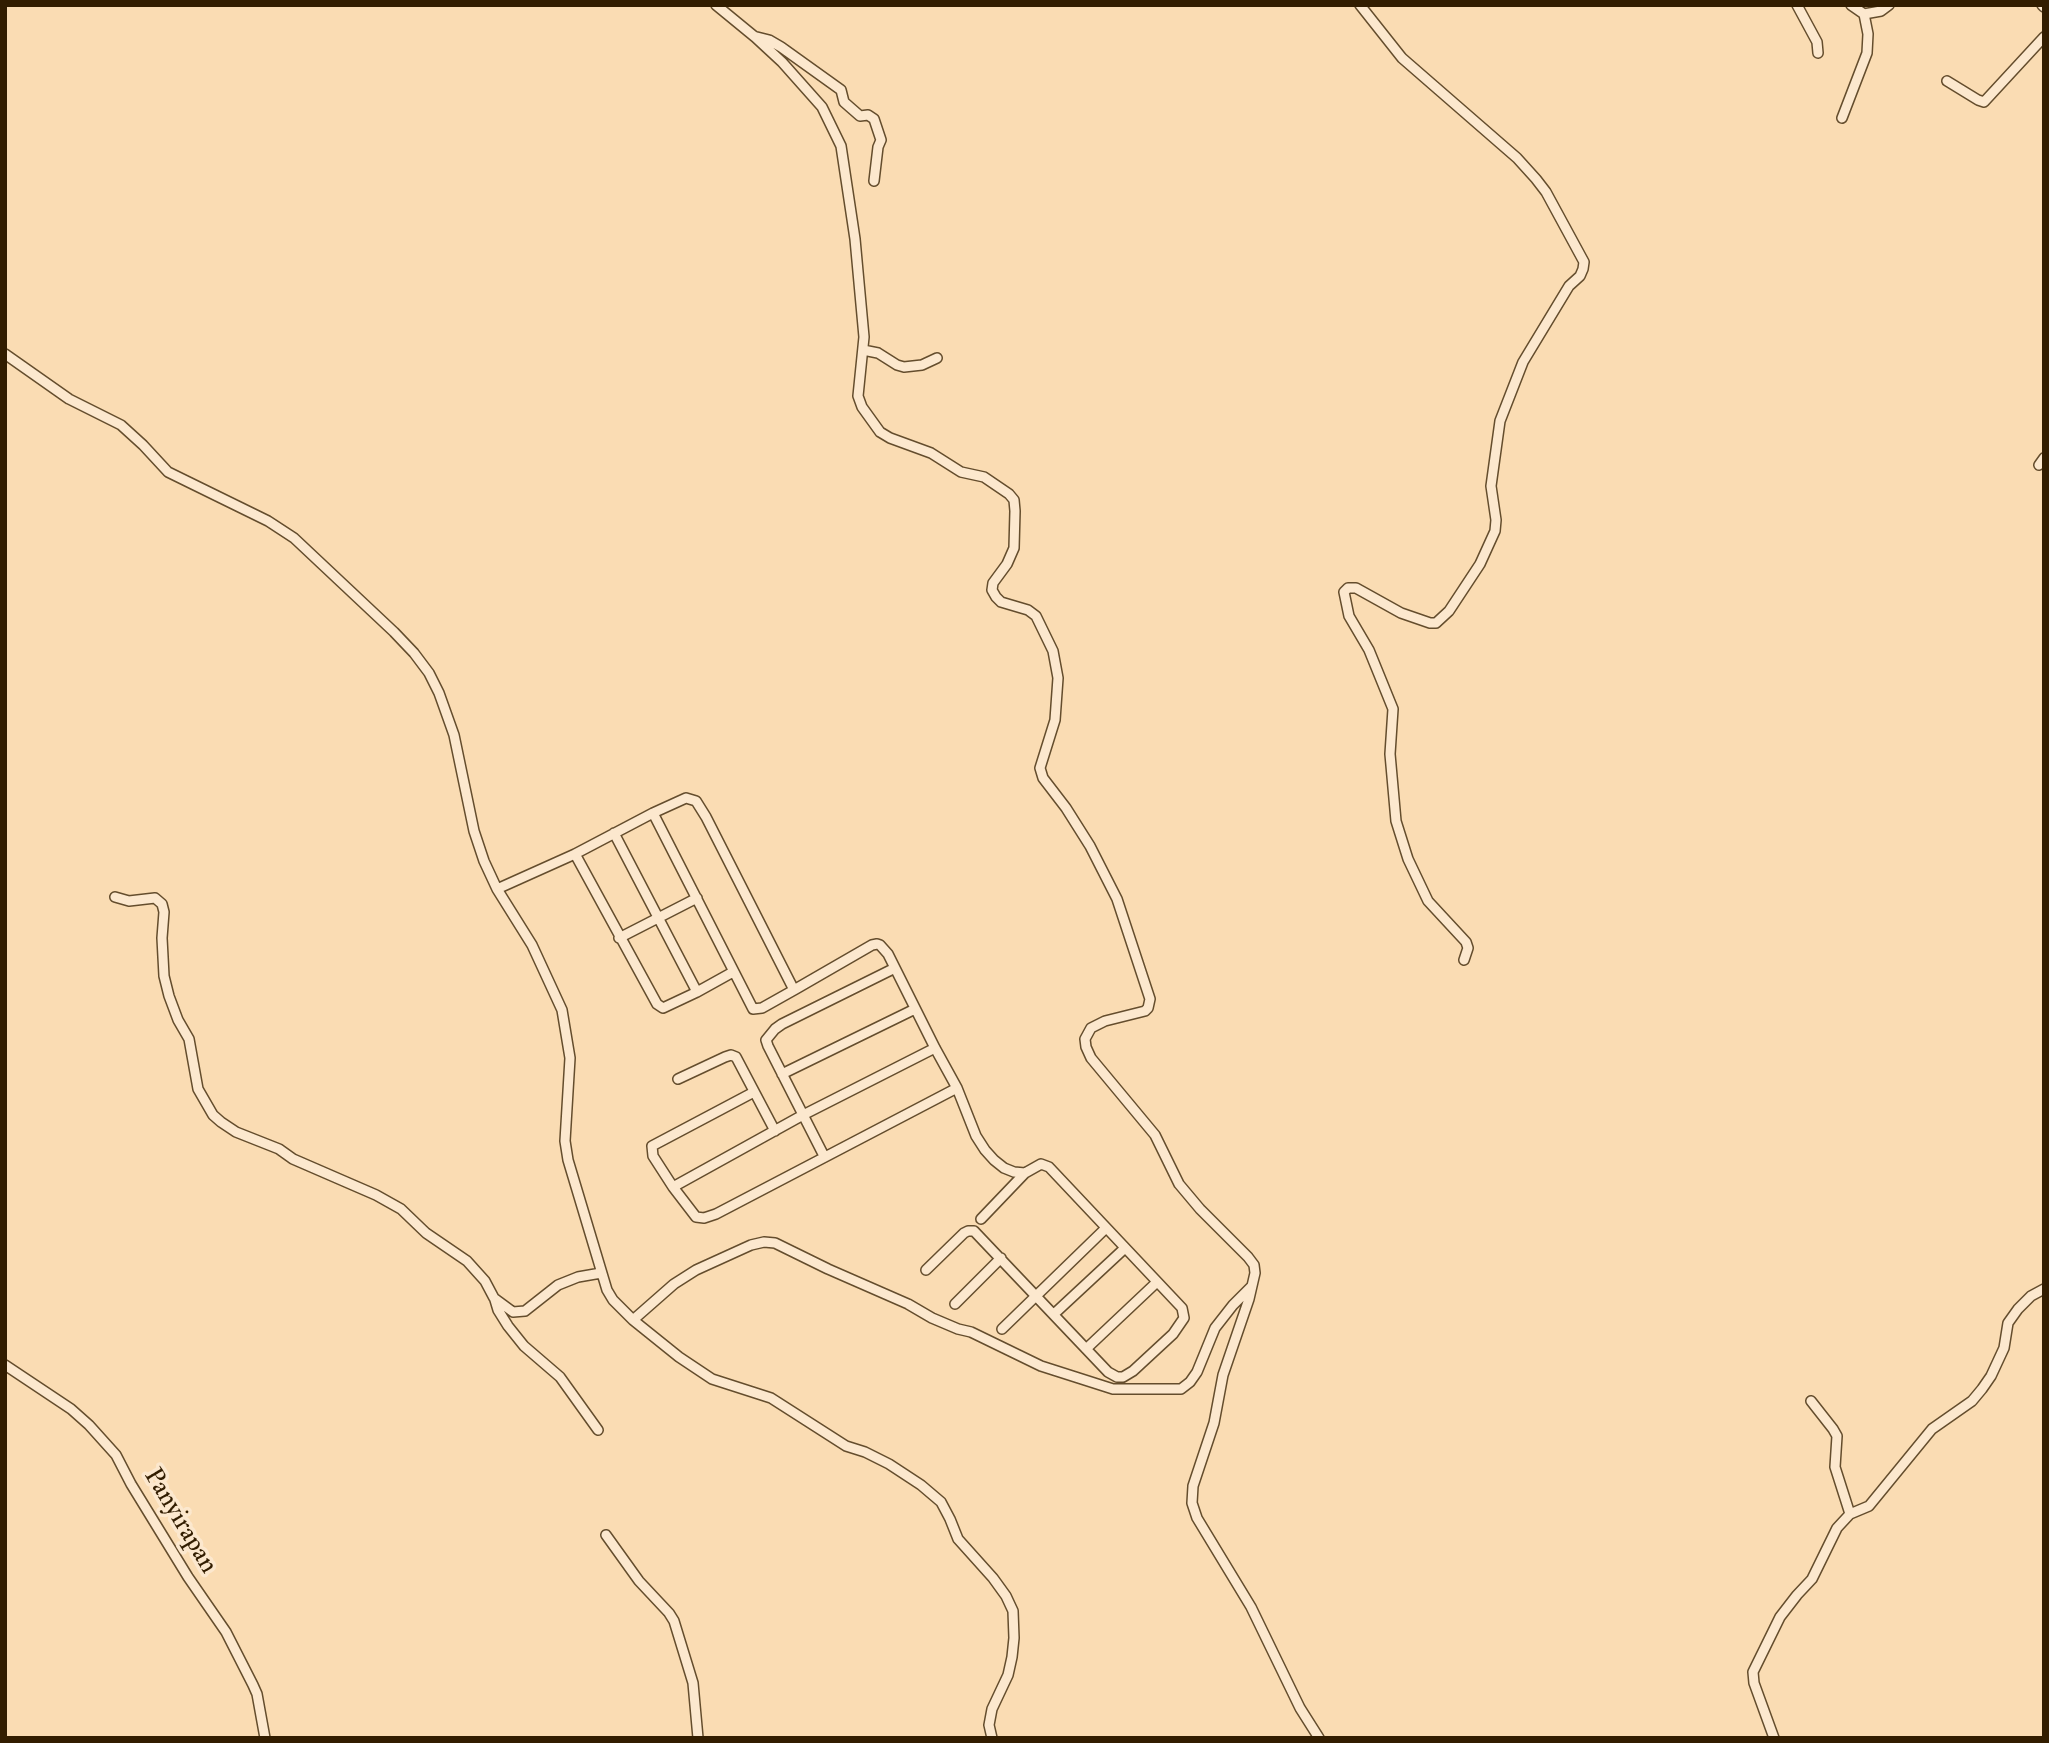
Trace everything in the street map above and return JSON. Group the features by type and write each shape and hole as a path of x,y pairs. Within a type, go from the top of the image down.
{"street":[{"path":"716,5 782,62 822,107 841,146 855,239 863,350 859,396 862,407 880,432 931,453 961,472 984,477 1014,500 1014,548 1007,564 993,583 992,590 1001,602 1028,610 1035,616 1053,651 1058,678 1055,720 1040,768 1043,778 1090,846 1117,899 1150,999 1145,1011 1105,1021 1091,1028 1085,1039 1086,1047 1091,1058 1155,1135 1178,1184 1254,1265 1255,1273 1249,1300 1223,1375 1214,1423 1193,1486 1192,1503 1197,1518 1251,1607 1300,1708 1319,1738"},
{"path":"1360,5 1402,58 1517,158 1536,179 1584,262 1580,276 1569,286 1523,362 1504,409 1491,486 1495,531 1480,564 1449,611 1436,623 1423,622 1401,613 1356,587 1343,592 1349,616 1369,650 1393,709 1390,754 1396,821 1408,859 1428,901 1466,942 1468,948 1464,960"},
{"path":"1797,5 1817,42 1818,53"},
{"path":"1851,5 1864,13 1881,12 1889,5"},
{"path":"1842,118 1867,53 1868,34 1864,13"},
{"path":"755,37 769,40 781,47 841,90 844,102 860,116 874,119 881,140 874,181"},
{"path":"1947,81 1984,102 2044,37"},
{"path":"863,350 878,353 904,367 922,365 937,358"},
{"path":"5,354 69,399 121,425 168,472 225,499 293,538 414,653 429,673 454,735 474,831 484,861 497,889 532,945 562,1010 570,1058 566,1122 568,1160 607,1290 633,1320 679,1357 712,1379 771,1398 846,1446 889,1464 941,1502 958,1539 993,1578 1013,1611 1012,1657 1008,1675 992,1709 989,1724 992,1738"},
{"path":"497,889 575,854 686,798 696,802 706,817 794,990"},
{"path":"653,813 752,1009 762,1008 877,944 888,954 957,1088 976,1136 985,1150 1004,1168 1025,1172"},
{"path":"614,833 697,992"},
{"path":"575,854 659,1007 663,1008 697,992 733,972"},
{"path":"115,897 129,901 155,898 162,904 164,976 178,1020 189,1039 198,1090 213,1115 228,1127 401,1209 426,1233 467,1261 477,1271 508,1326 524,1346 560,1377 598,1430"},
{"path":"619,938 697,898"},
{"path":"824,1156 766,1040 775,1028 895,968"},
{"path":"782,1074 915,1009"},
{"path":"673,1187 803,1115 935,1048"},
{"path":"678,1079 731,1055 736,1057 775,1131"},
{"path":"754,1092 652,1146 653,1156 673,1187 692,1214 700,1219 716,1214 957,1088"},
{"path":"926,1270 959,1237 974,1231 1108,1372 1117,1377 1123,1377 1133,1371 1173,1334 1184,1318 1184,1311 1049,1167 1041,1164 1025,1172 981,1219"},
{"path":"1002,1329 1106,1228"},
{"path":"633,1320 674,1284 696,1270 751,1245 775,1243 908,1304 932,1318 971,1332 1041,1366 1113,1389 1181,1390 1196,1373 1214,1328 1252,1286"},
{"path":"1054,1314 1125,1248"},
{"path":"955,1304 1001,1258"},
{"path":"494,1298 513,1312 525,1311 558,1285 578,1277 601,1273"},
{"path":"1086,1349 1157,1282"},
{"path":"1774,1738 1754,1683 1753,1672 1780,1617 1812,1579 1833,1533 1850,1514 1869,1506 1932,1429 1972,1401 1982,1389 2004,1348 2008,1323 2031,1296 2044,1289"},
{"name":"Panyirapan","path":"5,1365 71,1409 116,1455 188,1577 226,1632 257,1694 265,1738"},
{"path":"1811,1401 1837,1436 1835,1467 1850,1514"},
{"path":"606,1535 646,1591 674,1621 693,1684 698,1738"}]}
